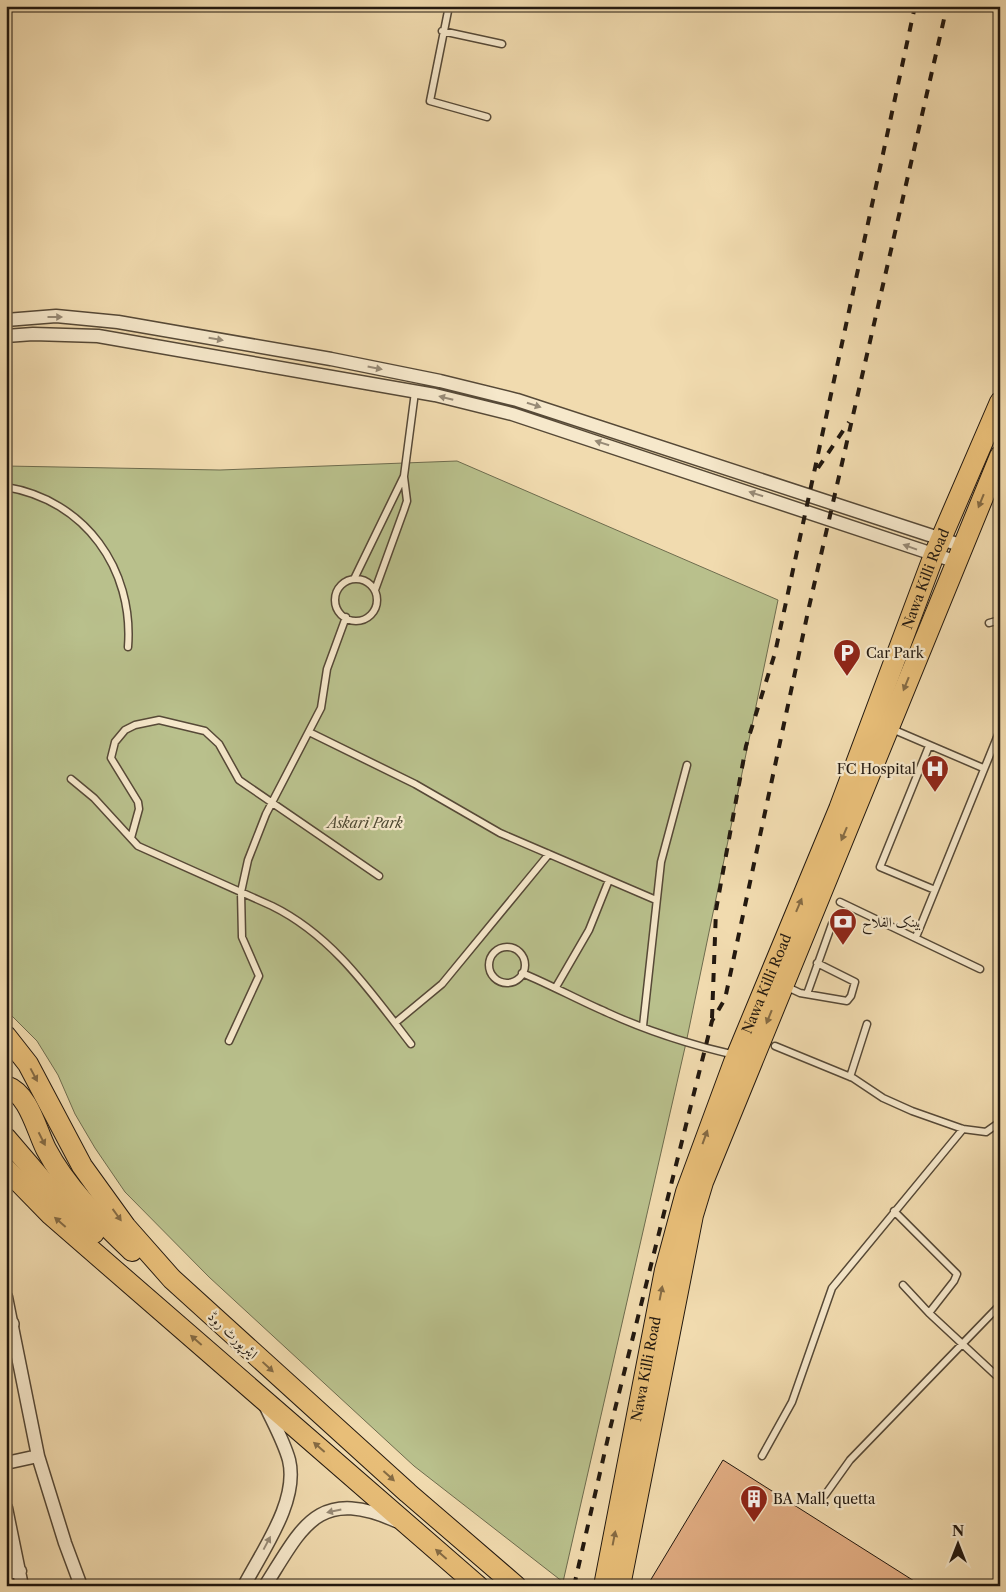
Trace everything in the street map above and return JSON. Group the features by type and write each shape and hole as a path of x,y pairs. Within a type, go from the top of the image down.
{"main road":[{"name":"Nawa Killi Road","path":"604,1586 679,1211 704,1138 839,809 937,547 1000,402"},
{"name":"Nawa Killi Road","path":"620,1586 692,1215 702,1182 1000,456"},
{"name":"ایئرپورٹ روڈ","path":"6,1036 28,1064 82,1166 126,1227 172,1279 298,1395 516,1586"},
{"path":"6,1086 17,1092 24,1101 57,1167 91,1211 137,1256 172,1279"},
{"path":"6,1138 42,1180 134,1276 146,1296"},
{"name":"ایئرپورٹ روڈ","path":"6,1169 15,1187 146,1296 478,1586"},
{"path":"472,1547 529,1586"}],"street":[{"path":"6,320 56,316 118,322 331,359 440,381 517,400 960,554"},
{"path":"6,336 33,334 98,336 415,392 512,414 960,554"},
{"path":"6,1296 8,1324 38,1456 64,1542 81,1586"},
{"path":"244,1586 286,1504 291,1480 289,1461 284,1445 261,1397"},
{"path":"6,1463 38,1456"},
{"path":"6,1508 22,1586"},
{"path":"265,1586 303,1526 314,1517 343,1509 361,1509 414,1529"},
{"path":"6,1574 20,1571"}],"lane":[{"path":"449,6 442,31 430,101 486,117"},
{"path":"442,31 502,44"},
{"path":"375,590 363,580 354,579 345,582 338,589 337,607 346,617 359,620 368,617 378,602 375,590 407,500 404,476 415,392"},
{"path":"354,579 404,476"},
{"path":"6,487 46,497 99,540 112,560 128,607 128,647"},
{"path":"229,1041 259,976 258,969 248,953 242,937 241,892 251,848 321,708 327,669 346,617"},
{"path":"989,623 1000,620"},
{"path":"131,838 139,808 138,802 120,775 111,755 115,742 125,730 135,725 160,720 205,731 219,744 240,780 254,792 273,801 379,876"},
{"path":"888,727 983,768"},
{"path":"916,937 1000,730"},
{"path":"309,732 415,784 500,834 656,900"},
{"path":"929,746 880,867 935,890"},
{"path":"643,1026 656,900 668,830 687,766"},
{"path":"71,779 94,798 131,838 146,850 292,916 319,936 351,966 411,1044"},
{"path":"395,1023 442,984 549,854"},
{"path":"556,987 589,930 609,880"},
{"path":"840,902 980,969"},
{"path":"807,994 832,924"},
{"path":"502,948 517,951 523,956 525,963 522,973 515,980 506,982 497,980 492,977 489,969 490,958 496,950 502,948"},
{"path":"782,984 807,994 847,1001 851,996 855,982 853,979 817,963"},
{"path":"522,973 556,987 607,1013 686,1042 737,1056"},
{"path":"850,1077 867,1024"},
{"path":"775,1046 850,1077 893,1103 963,1129 986,1132 1000,1122"},
{"path":"762,1456 792,1402 832,1288 963,1129"},
{"path":"894,1211 957,1274 954,1282 929,1313"},
{"path":"903,1285 929,1313 1000,1379"},
{"path":"825,1495 850,1460 1000,1305"}],"green space":[{"name":"Askari Park","path":"457,461 778,600 686,1043 563,1582 414,1466 209,1277 125,1192 95,1148 75,1114 58,1075 37,1041 6,1010 6,466 220,470"}],"building":[{"name":"BA Mall, quetta","path":"723,1460 922,1586 647,1586"}],"railway":[{"path":"712,1018 716,910 746,746 775,653 915,6"},
{"path":"574,1586 610,1429 712,1021 725,999 809,607 947,6"},
{"path":"818,468 849,422"}],"place":[{"name":"Car Park","path":"847,677"},
{"name":"FC Hospital","path":"935,793"},
{"name":"بینک الفلاح","path":"843,946"},
{"name":"BA Mall, quetta","path":"754,1523"}]}
